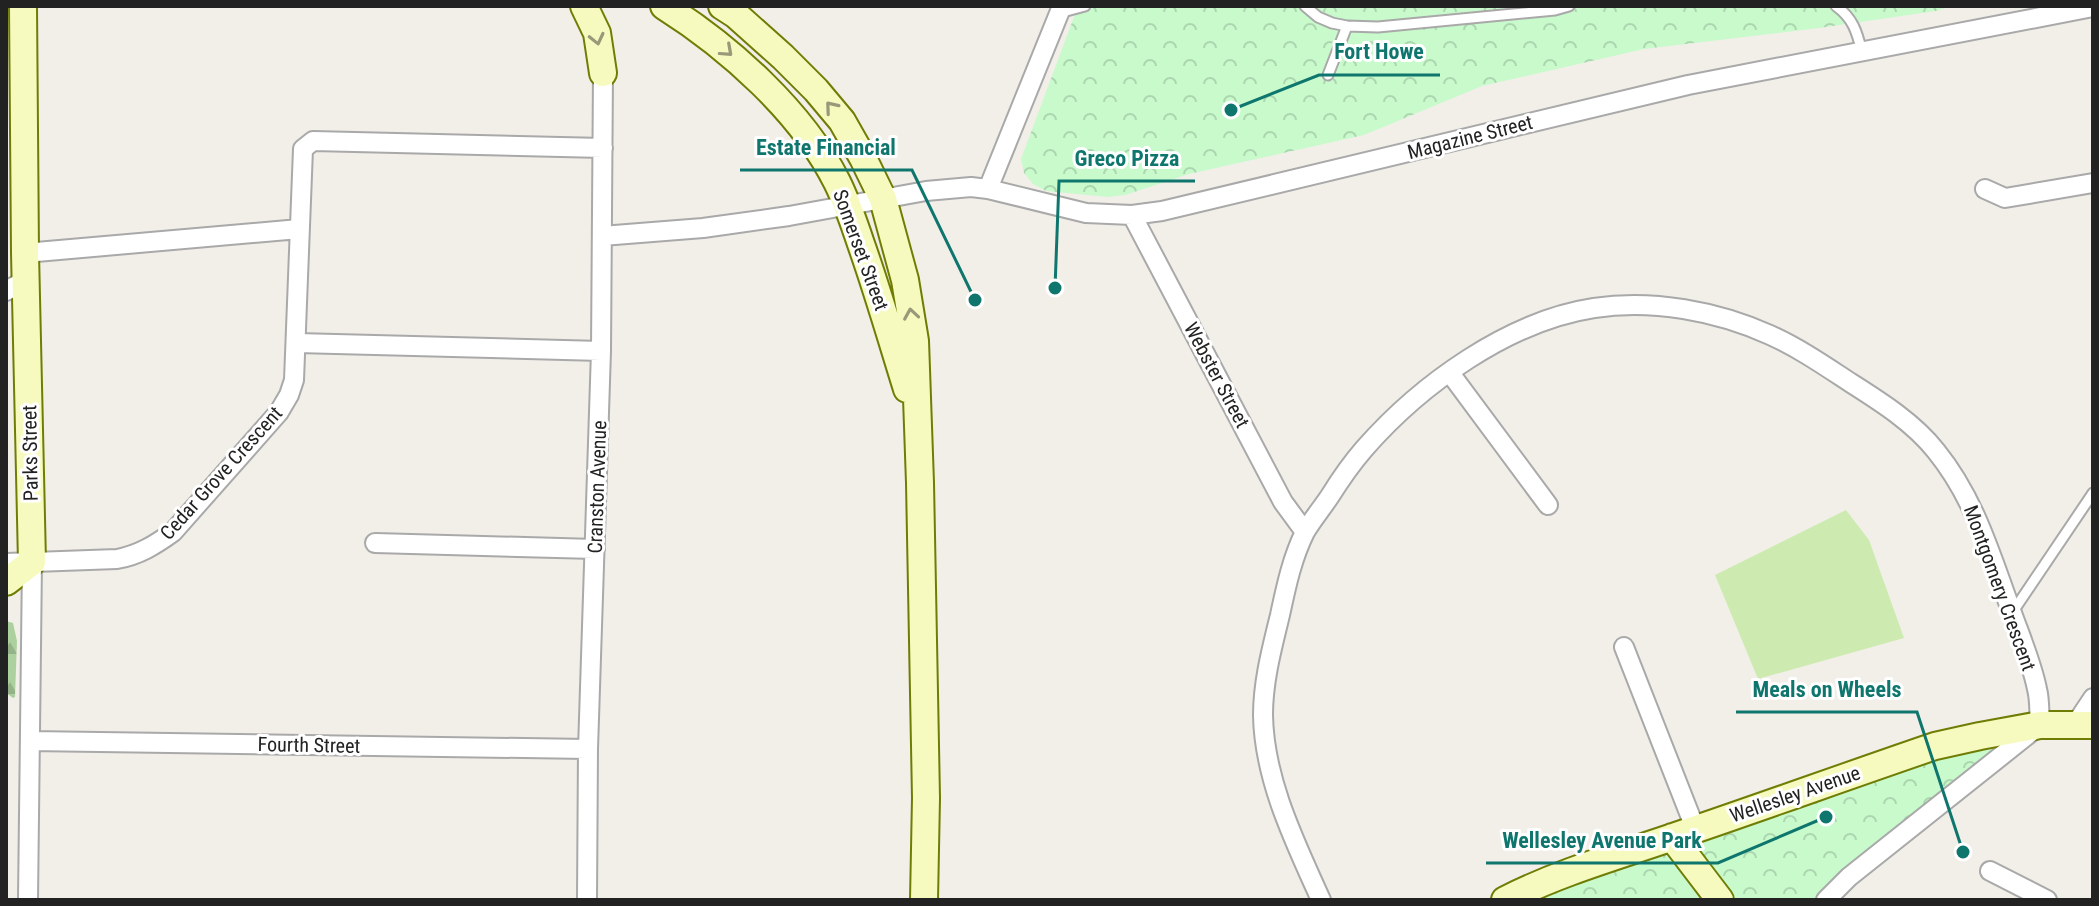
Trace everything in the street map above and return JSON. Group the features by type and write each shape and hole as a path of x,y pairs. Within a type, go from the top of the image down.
{"main road":[{"name":"Parks Street","path":"19,562 16,286 25,253 23,6"},
{"path":"584,6 597,33 603,73"},
{"name":"Somerset Street","path":"664,6 720,44 789,112 836,180 875,283 916,419"},
{"name":"Somerset Street","path":"728,9 805,79 842,121 883,199 905,280 915,341 920,483 926,798 924,900"},
{"path":"6,582 19,562"},
{"name":"Wellesley Avenue","path":"1505,900 1540,882 1585,865 1935,746 2040,725 2084,725"},
{"path":"1683,833 1720,900"}],"street":[{"name":"Magazine Street","path":"602,236 703,228 926,191 971,187 1076,211 1132,215 1162,211 1688,85 2093,7"},
{"path":"988,189 1060,10"},
{"name":"Cranston Avenue","path":"587,900 588,749 601,351 603,73"},
{"name":"Cedar Grove Crescent","path":"19,562 89,561 134,555 154,546 173,532 279,412 294,380 303,149 313,141 603,148"},
{"path":"1985,189 2005,198 2093,183"},
{"name":"Webster Street","path":"1132,215 1283,502 1305,532"},
{"path":"25,253 299,229"},
{"name":"Montgomery Crescent","path":"1321,900 1273,779 1266,750 1263,714 1274,638 1289,577 1305,532 1362,450 1416,398 1485,348 1566,313 1624,305 1684,309 1771,335 1863,391 1918,433 1933,447 1964,492 1980,523 2037,689 2040,725"},
{"path":"297,343 601,351"},
{"path":"1450,373 1548,505"},
{"path":"375,543 595,549"},
{"name":"Parks Street","path":"19,562 30,741 28,900"},
{"path":"1624,647 1683,833"},
{"path":"2084,725 2093,698"},
{"path":"1826,900 1849,877 2040,725"},
{"name":"Fourth Street","path":"30,741 588,749"},
{"path":"1990,871 2047,900"}],"lane":[{"path":"1060,10 1085,6"},
{"path":"1305,6 1332,23 1378,27 1555,10 1569,6"},
{"path":"1836,6 1856,28 1862,52"},
{"path":"1328,75 1347,26"},
{"path":"2012,613 2093,493"}],"green space":[{"path":"1078,6 1952,6 1819,28 1644,49 1482,86 1364,135 1189,174 1125,195 1108,197 1046,191 1033,184 1024,173 1021,159"},
{"path":"1846,510 1869,540 1904,638 1758,679 1715,575"},
{"path":"6,621 13,623 17,641 13,698 6,693"},
{"path":"2040,725 1826,900 1505,900"}],"place":[{"name":"Fort Howe","path":"1231,110"},
{"name":"Greco Pizza","path":"1055,288"},
{"name":"Estate Financial","path":"975,300"},
{"name":"Wellesley Avenue Park","path":"1826,817"},
{"name":"Meals on Wheels","path":"1963,852"}]}
